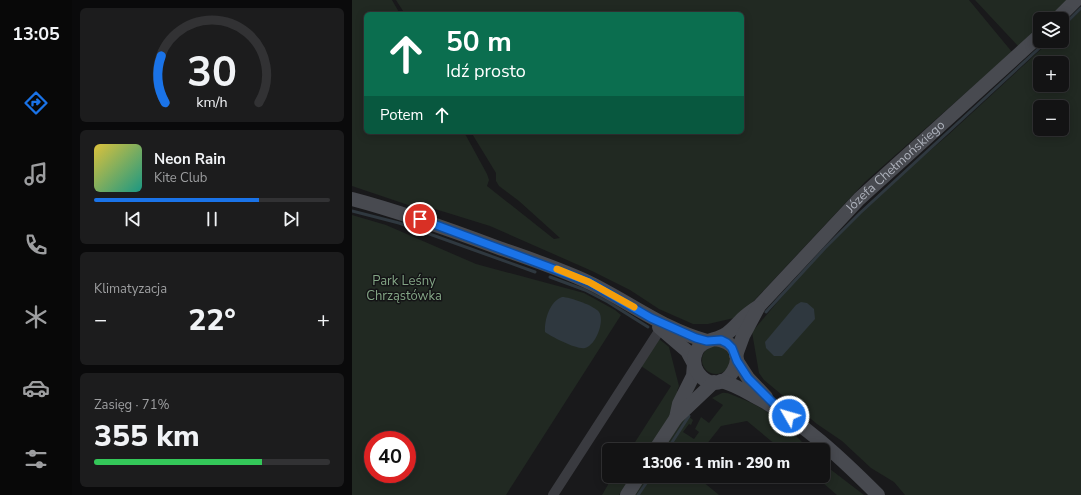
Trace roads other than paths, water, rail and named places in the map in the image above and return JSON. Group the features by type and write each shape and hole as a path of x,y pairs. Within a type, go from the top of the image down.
{"street":[{"path":"1064,12 1076,0"},
{"name":"Józefa Chełmońskiego","path":"710,340 727,334 743,318 759,306 860,200 1033,41"},
{"path":"352,200 420,219 567,273 609,292 651,318 696,338 727,343 732,348 748,378 777,407 828,446 878,495"},
{"name":"Józefa Chełmońskiego","path":"736,358 743,336 759,306"},
{"path":"651,318 687,351 701,376 741,388 777,407"},
{"path":"553,495 661,328"},
{"path":"676,418 679,404 693,376 697,350 710,340"},
{"path":"660,443 676,418 717,382 732,374 736,358"},
{"path":"627,495 635,483"}],"waterway":[{"path":"1069,20 1081,8"},
{"path":"766,312 825,248 860,213 1039,48"},
{"path":"352,211 399,223 535,272"},
{"path":"550,277 585,290 608,302 648,327"},
{"path":"672,443 689,416"},
{"path":"638,495 646,483"}],"park label":[{"name":"Park Leśny Chrząstówka","path":"404,288"}]}
